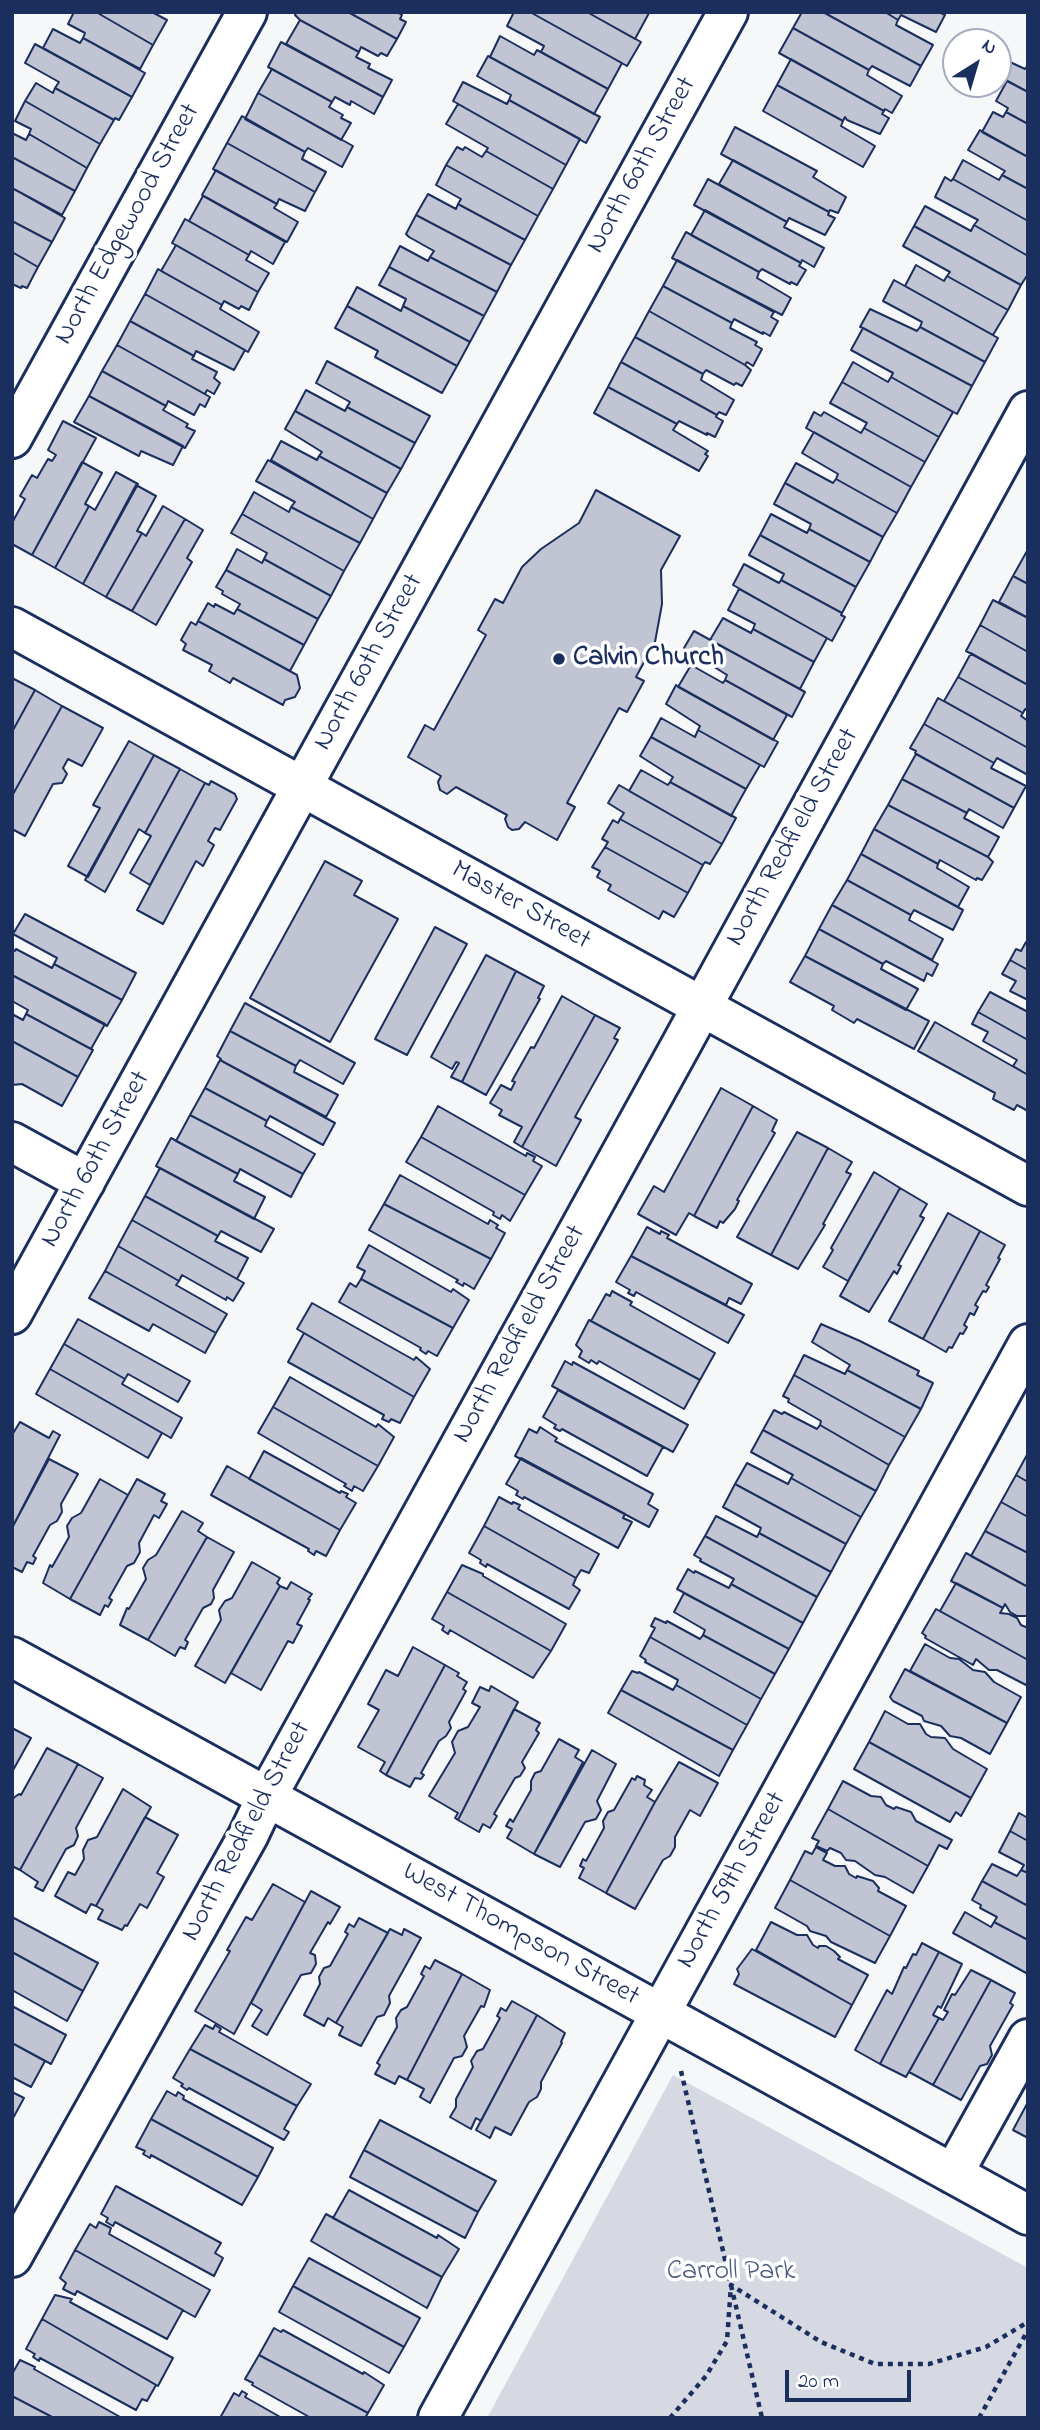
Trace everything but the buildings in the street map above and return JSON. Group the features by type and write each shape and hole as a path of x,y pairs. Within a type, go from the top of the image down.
{"street":[{"name":"North Edgewood Street","path":"12,438 247,12"},
{"name":"North 60th Street","path":"12,1314 728,12"},
{"name":"North Redfield Street","path":"12,2257 242,1848 266,1798 1028,411"},
{"name":"Master Street","path":"12,627 1028,1186"},
{"path":"12,1142 85,1182"},
{"name":"North 59th Street","path":"438,2418 1028,1343"},
{"name":"West Thompson Street","path":"12,1657 1028,2215"},
{"path":"953,2174 1028,2039"}],"path":[{"path":"679,2061 762,2418"},
{"path":"731,2285 821,2343 875,2364 929,2364 986,2347 1028,2322"},
{"path":"670,2418 706,2376 727,2341 731,2285"},
{"path":"979,2418 1028,2330"}],"green space":[{"name":"Carroll Park","path":"673,2075 1028,2268 1028,2418 487,2418"}],"place":[{"name":"Calvin Church","path":"559,659"}]}
